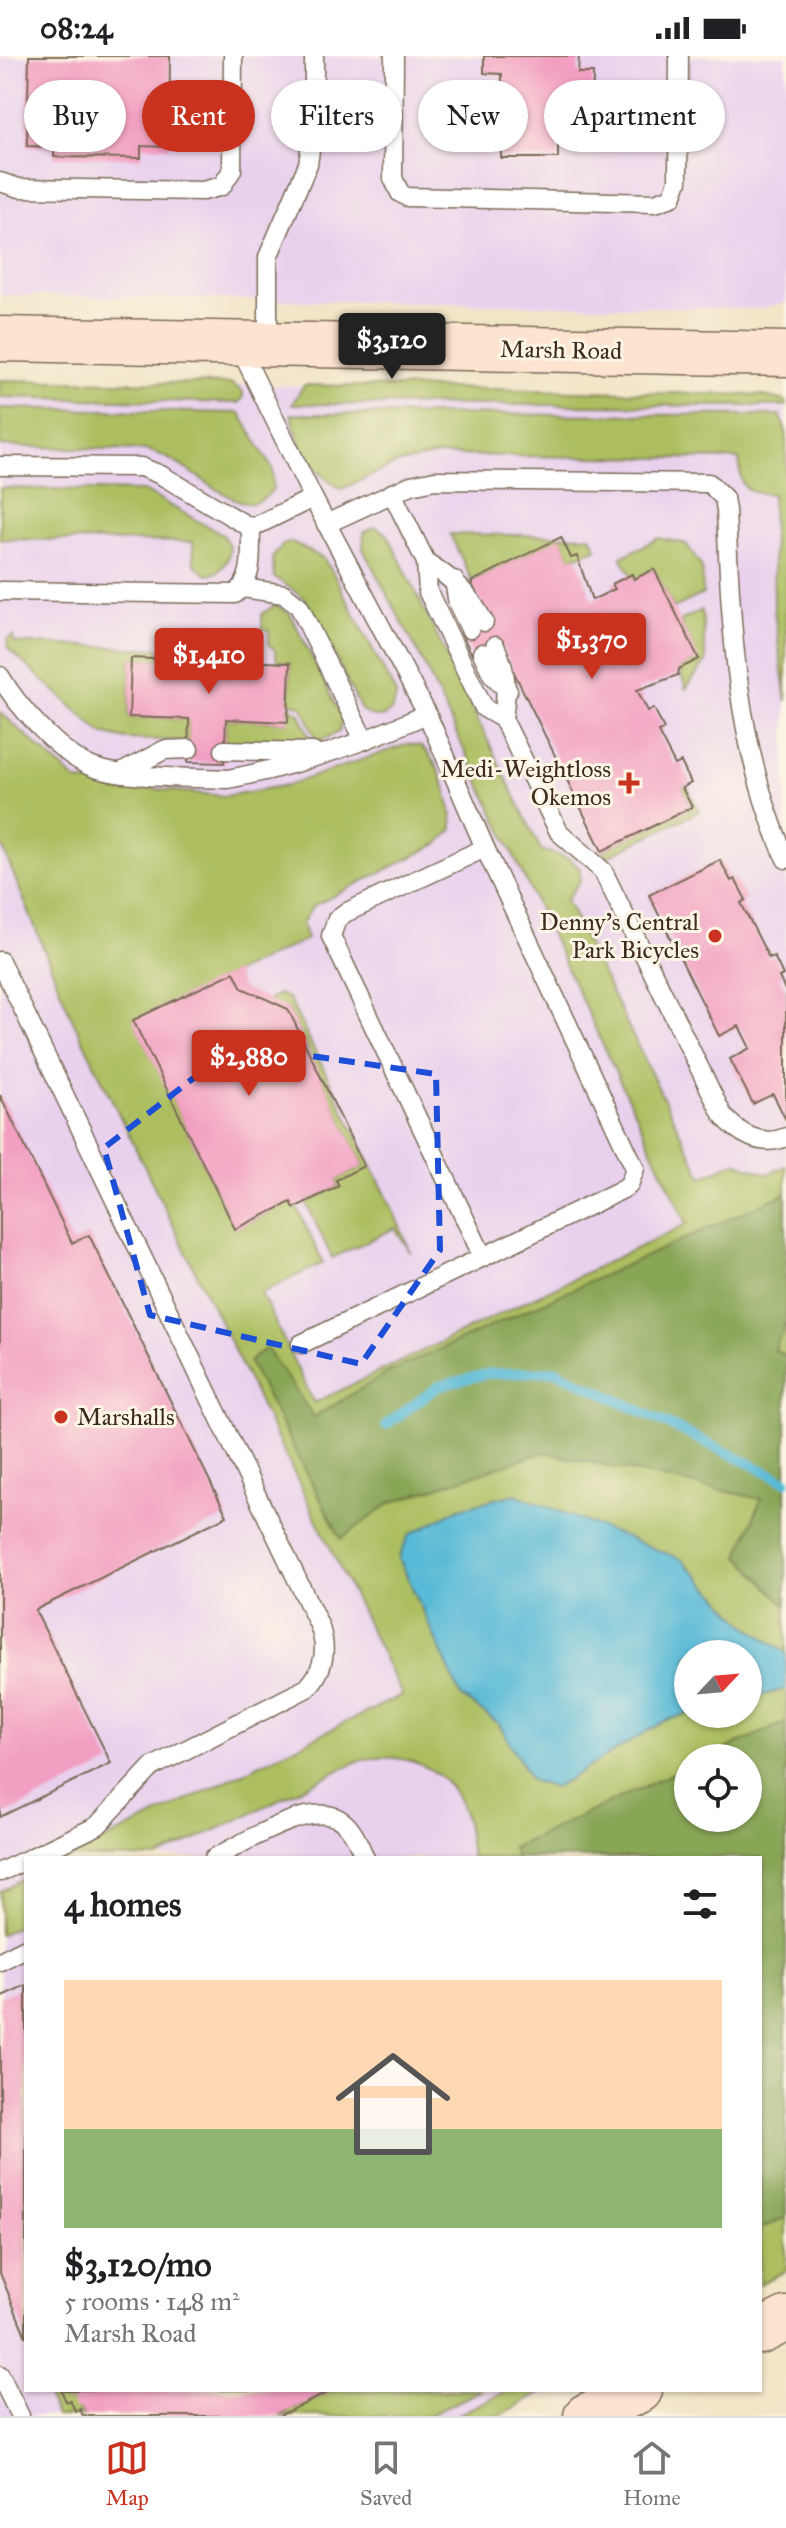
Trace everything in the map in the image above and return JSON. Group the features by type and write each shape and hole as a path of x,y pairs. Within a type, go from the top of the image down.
{"main road":[{"name":"Marsh Road","path":"0,339 786,354"},
{"path":"762,2331 786,2319"}],"lane":[{"path":"0,182 19,188 203,191 222,186 232,170 233,56"},
{"path":"301,1344 621,1190 629,1185 635,1168 485,848 427,714 313,498 253,344 268,257 308,164 314,124 314,56"},
{"path":"394,56 393,178 400,193 407,197 655,203 672,197 678,181 679,56"},
{"path":"0,466 141,467 161,475 251,528"},
{"path":"326,524 392,493 435,480 700,480 717,489 726,510 732,648 738,700 764,802 786,859"},
{"path":"392,493 426,562 428,592 484,708 503,719 559,832 596,864 608,880 722,1114 731,1126 755,1139 786,1137"},
{"path":"251,528 313,498"},
{"path":"243,588 249,574 251,528"},
{"path":"426,562 454,580 472,598 477,626"},
{"path":"0,591 224,595 243,588 284,594 299,606 364,740"},
{"path":"489,650 492,674 508,691 503,719"},
{"path":"0,676 16,701 75,758 93,768 123,772 228,779 328,753 427,714"},
{"path":"123,772 164,750 189,749"},
{"path":"224,750 328,753"},
{"path":"483,1257 331,936 337,919 345,913 485,848"},
{"path":"0,961 319,1625 325,1653 316,1678 307,1688 152,1767 97,1826 34,1856"},
{"path":"218,1856 301,1817 322,1813 350,1829 364,1856"},
{"path":"0,1872 24,1861"},
{"path":"0,1961 24,1949"},
{"path":"0,2375 20,2416"}],"highlighted area":[{"path":"236,1045 436,1074 440,1250 361,1364 150,1315 104,1148"}],"shaded area":[{"path":"0,56 786,56 786,302 760,309 0,295"},
{"path":"0,380 760,395 786,401 786,1177 270,1425 424,1738 492,1856 24,1856 24,2392 549,2392 500,2416 0,2416"}],"green space":[{"path":"0,380 232,384 243,392 243,398 238,403 0,397"},
{"path":"304,385 760,395 786,401 786,406 292,404"},
{"path":"0,408 240,413 273,470 273,489 262,500 246,503 234,499 159,454 145,450 0,446"},
{"path":"291,414 780,415 786,431 786,701 774,610 772,494 754,492 745,487 739,459 439,455 396,464 342,489 322,475 308,458"},
{"path":"0,488 144,491 223,535 230,548 228,557 221,569 207,575 194,564 193,542 0,539"},
{"path":"376,527 388,535 541,850 570,859 580,869 580,881 566,900 702,1177 735,1162 767,1174 786,1166 786,1653 746,1625 681,1559 399,1558 461,1696 499,1724 531,1780 554,1788 666,1720 674,1718 674,1728 762,1728 762,1695 786,1689 786,2271 762,2283 762,1856 471,1856 464,1814 448,1784 422,1765 407,1760 375,1758 358,1761 162,1856 72,1856 402,1695 71,1016 0,841 0,712 77,781 225,796 288,785 408,744 420,746 439,773 448,796 453,829 438,844 313,906 302,923 307,939 134,1020 235,1229 291,1202 297,1207 323,1263 261,1293 314,1403 687,1224 420,656 363,549 364,532"},
{"path":"450,534 591,536 597,549 571,558 561,538 472,581"},
{"path":"659,538 686,544 702,567 703,594 674,608 654,570 634,579 621,557"},
{"path":"292,542 323,558 332,571 396,694 392,708 384,716 374,716 361,710 313,610 304,598 274,577 272,558 283,545"},
{"path":"275,605 290,613 342,718 339,732 318,742 302,706 289,702 290,663 277,662 275,650 269,645 269,630 262,629 262,614"},
{"path":"702,610 706,662 686,689 679,669 698,659 680,621"},
{"path":"13,636 14,643 158,649 168,659 131,659 129,717 189,719 189,741 126,739 102,733 8,649 7,640"},
{"path":"289,707 299,712 313,743 225,743 226,719 287,722"},
{"path":"687,786 699,811 605,858 602,851 692,807 682,788"},
{"path":"279,994 289,999 390,1203 411,1253 395,1228 332,1258 306,1202 339,1186 336,1180 364,1166 288,1009 268,1000"},
{"path":"786,1193 786,1321 775,1350 786,1357 786,1606 739,1556 761,1499 544,1452 390,1503 341,1539 249,1362 266,1348 314,1417 387,1373"},
{"path":"786,1722 786,2217 762,2228 762,1856 515,1856 512,1848 674,1773 674,1832 762,1832 762,1744 736,1744"},
{"path":"24,1879 24,1923 0,1935 0,1891"},
{"path":"45,2392 62,2392 66,2401 70,2400 83,2416 56,2416"},
{"path":"329,2392 478,2392 428,2416 280,2416"},
{"path":"505,2392 541,2392 500,2416 455,2416"}],"water":[{"path":"515,1494 681,1559 746,1625 786,1653 786,1689 762,1695 762,1640 674,1640 674,1718 554,1788 531,1780 499,1724 461,1696 399,1558 409,1535 460,1508"}],"building":[{"path":"29,56 170,56 170,80 142,80 141,158 54,157 54,152 126,152 126,80 28,80"},
{"path":"484,56 579,56 578,73 593,73 593,80 544,80 544,152 558,152 558,158 501,158 501,152 528,152 528,80 502,80 502,74 484,73"},
{"path":"561,537 571,558 577,556 592,600 615,589 612,584 632,574 634,579 654,569 699,659 679,669 678,675 637,690 648,711 654,708 664,729 658,732 675,765 681,762 691,783 682,788 692,807 602,851 500,644 473,657 461,633 489,619 471,582"},
{"path":"176,653 238,655 238,661 290,663 288,722 226,719 224,763 188,762 189,719 129,717 131,658 175,660"},
{"path":"720,860 746,900 741,903 769,958 774,956 783,975 779,977 786,992 786,1120 773,1094 753,1104 730,1059 750,1048 739,1026 719,1036 649,895"},
{"path":"234,972 242,988 288,1009 364,1166 336,1180 339,1186 294,1208 291,1202 235,1229 133,1020"},
{"path":"0,1095 72,1243 89,1235 227,1516 35,1610 111,1763 0,1817"},
{"path":"24,1986 24,2332 0,2273 0,1997"},
{"path":"62,2392 329,2392 279,2416 83,2416 80,2409 76,2412 70,2400 66,2402"}],"waterway":[{"path":"386,1425 439,1386 486,1374 557,1371 786,1481"}],"place":[{"name":"Medi-Weightloss Okemos","path":"629,783"},
{"name":"Denny's Central Park Bicycles","path":"715,936"},
{"name":"Marshalls","path":"61,1417"}]}
